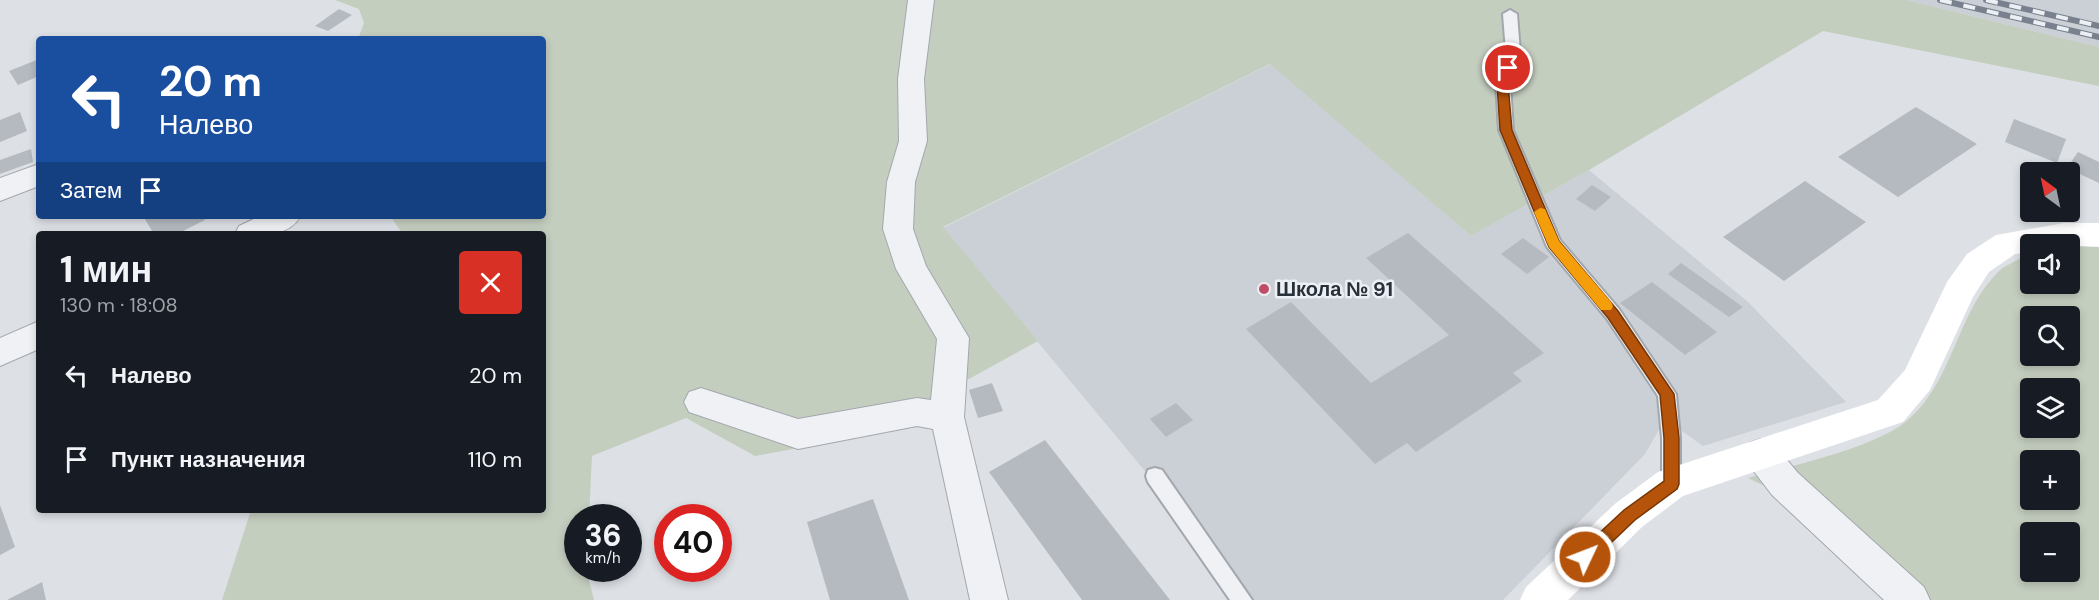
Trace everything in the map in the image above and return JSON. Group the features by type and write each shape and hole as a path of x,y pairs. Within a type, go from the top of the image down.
{"street":[{"path":"921,0 911,79 912,141 901,182 898,229 910,270 933,302 953,338 947,417 989,600"},
{"path":"0,190 36,175"},
{"path":"256,231 281,219"},
{"path":"1540,600 1629,515 1671,484 1890,411 1918,380 1959,291 1978,263 2007,243 2064,235 2099,235"},
{"path":"0,353 36,335"},
{"path":"701,402 798,434 917,412 947,417"},
{"path":"1761,454 1785,484 1911,600"}],"lane":[{"path":"1510,14 1513,52 1503,84 1506,130 1553,243 1613,314 1667,394 1671,438 1671,484"},
{"path":"1155,476 1242,600"}],"shaded area":[{"path":"1906,0 2099,0 2099,47"},
{"name":"Школа № 91","path":"1271,64 1471,236 1589,170 1748,302 1846,402 1703,446 1665,419 1645,454 1503,600 1254,600 943,228"}],"green space":[{"path":"335,0 1906,0 2099,47 2099,86 1823,31 1589,170 1471,236 1270,64 943,227 1038,341 958,385 929,424 755,456 686,418 592,456 590,504 564,504 564,582 589,582 594,600 222,600 250,513 546,513 546,231 401,231 392,219 546,219 546,36 359,36 364,23 359,9"},
{"path":"2080,246 2099,246 2099,600 1898,600 1773,490 1748,478 1856,447 1896,429 1910,418 1937,384 1964,325 1985,287 2006,266 2020,259 2020,294 2080,294"}],"building":[{"path":"339,9 352,15 328,31 315,26"},
{"path":"36,60 36,77 18,85 9,71"},
{"path":"1916,107 1977,144 1898,197 1838,157"},
{"path":"20,112 27,131 0,142 0,120"},
{"path":"2014,119 2066,139 2057,162 2005,142"},
{"path":"31,149 33,162 0,174 0,160"},
{"path":"2078,152 2099,162 2099,183 2080,174 2080,162 2071,162"},
{"path":"1805,181 1866,222 1784,281 1723,237"},
{"path":"1592,185 1611,197 1595,211 1576,199"},
{"path":"145,219 205,220 183,231 152,231"},
{"path":"1408,233 1544,353 1513,373 1522,381 1416,452 1407,443 1375,464 1246,329 1291,302 1371,383 1449,335 1366,258"},
{"path":"1523,238 1549,257 1527,274 1501,254"},
{"path":"1681,263 1743,307 1729,317 1668,274"},
{"path":"1652,282 1717,332 1685,355 1620,303"},
{"path":"992,383 1003,411 978,418 969,390"},
{"path":"1176,403 1193,420 1166,437 1150,419"},
{"path":"1045,440 1170,600 1082,600 989,472"},
{"path":"873,499 909,600 830,600 807,522"},
{"path":"0,505 15,547 0,555"},
{"path":"42,582 46,600 7,600"}],"railway":[{"path":"1940,0 2099,37"},
{"path":"1986,0 2099,26"}],"slow traffic":[{"path":"1540,212 1553,243 1606,306"}],"place":[{"name":"Школа № 91","path":"1264,289"}],"route":[{"path":"1508,68 1503,84 1506,130 1553,243 1613,314 1667,394 1671,438 1671,484 1629,515 1585,557"}]}
